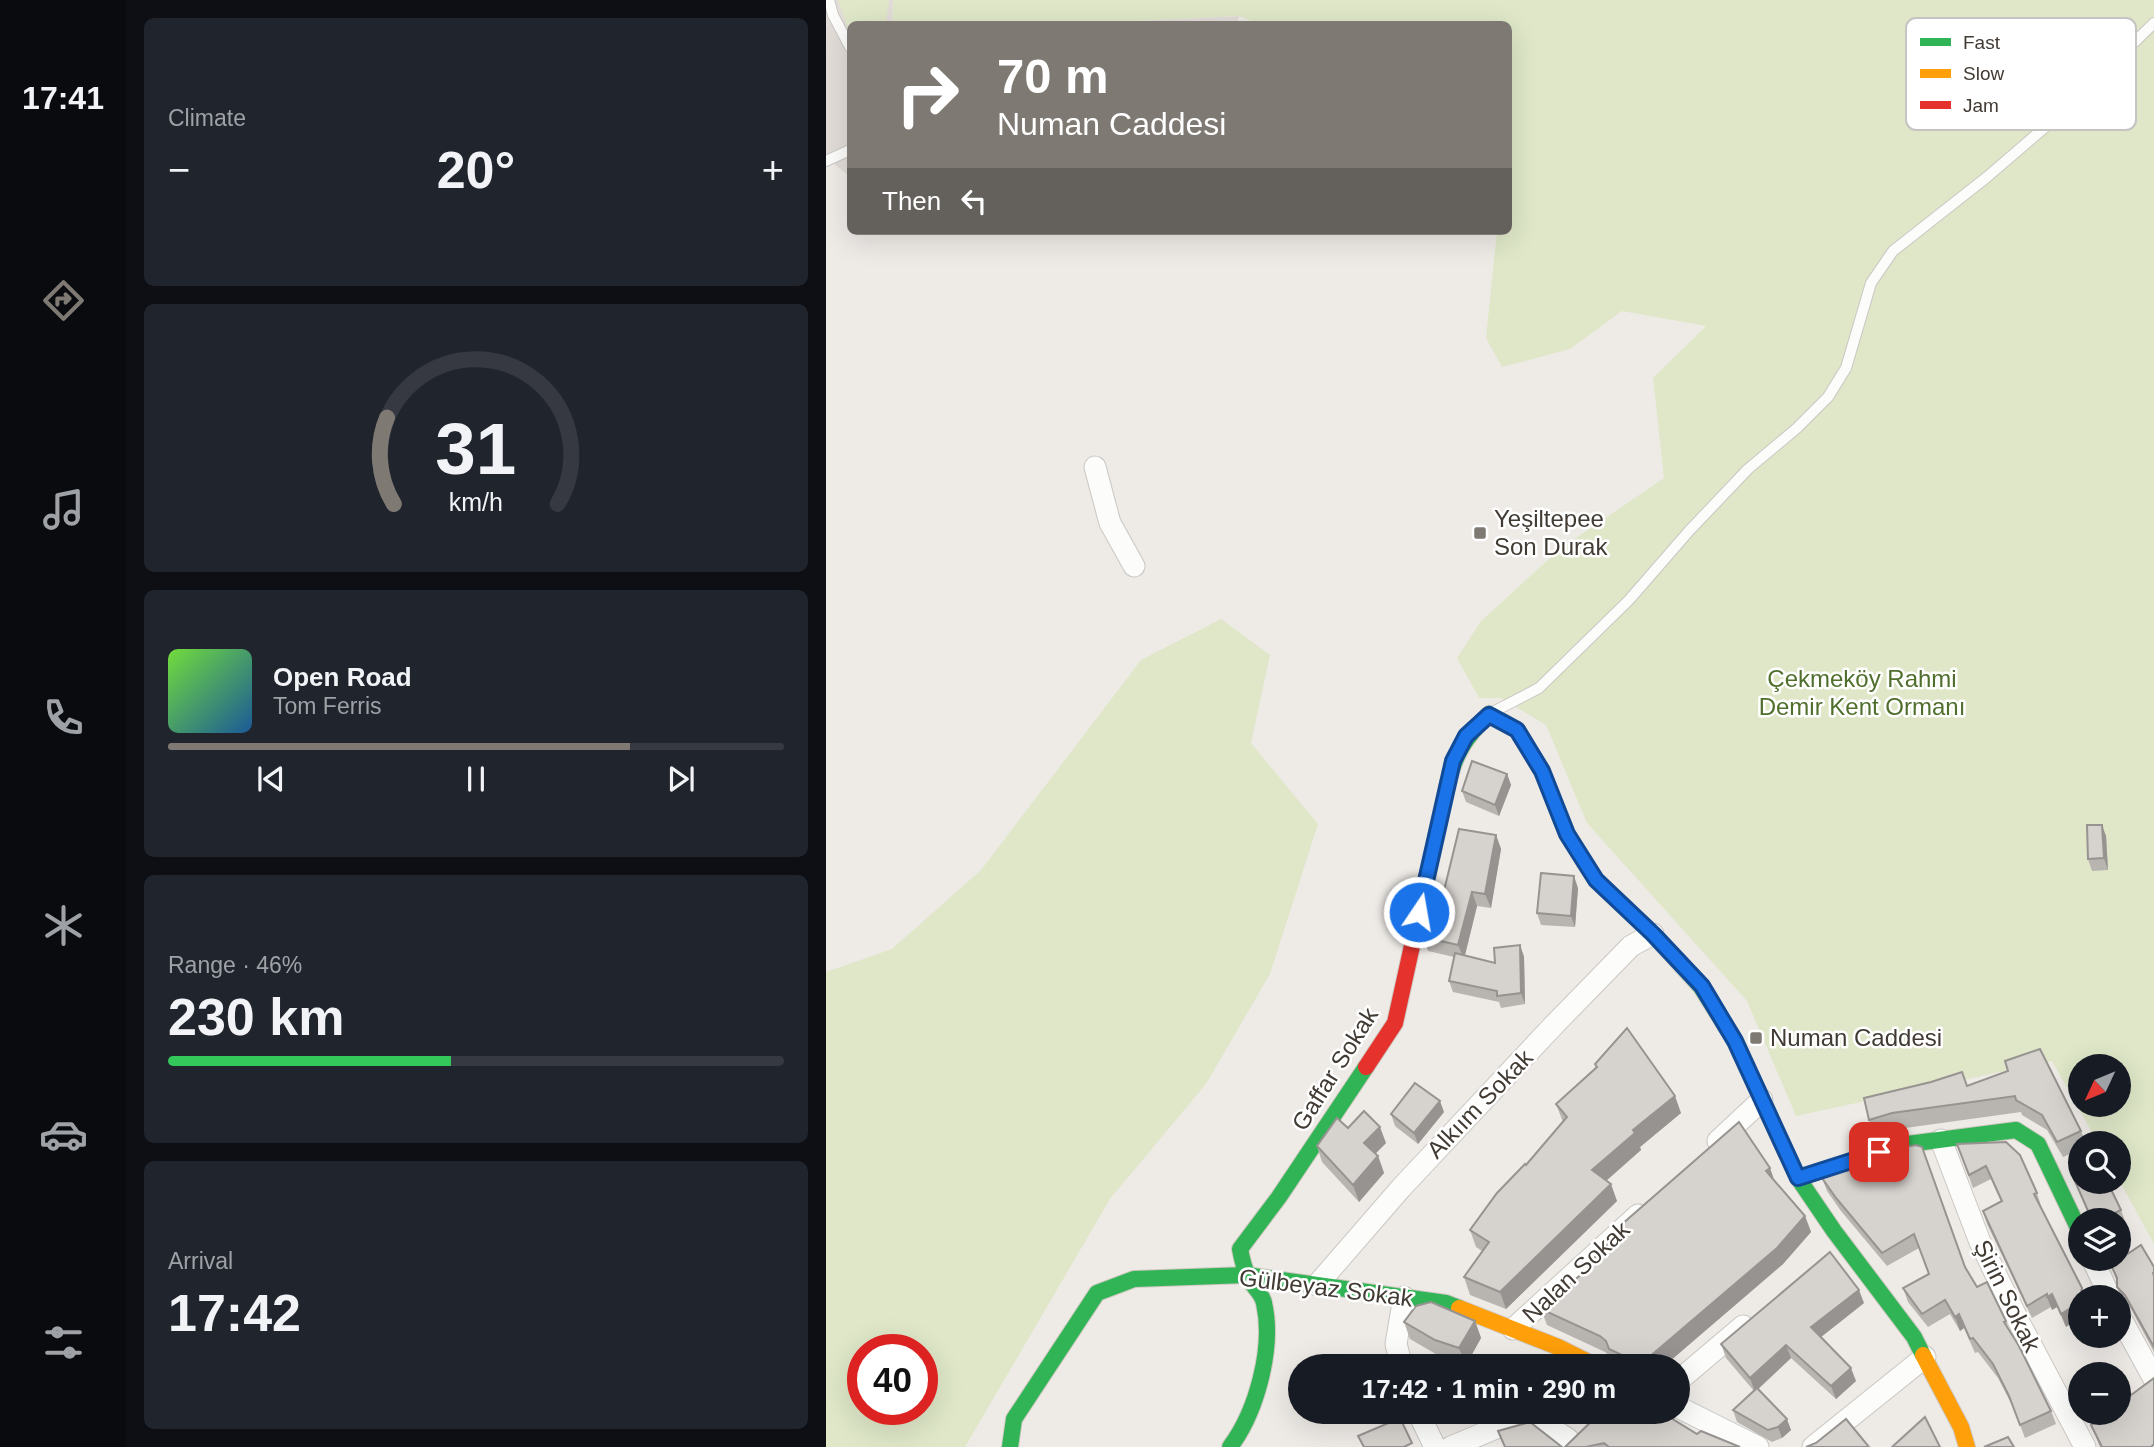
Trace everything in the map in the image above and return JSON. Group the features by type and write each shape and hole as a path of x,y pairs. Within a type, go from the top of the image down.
{"street":[{"path":"1095,467 1110,523 1134,566"},
{"path":"1489,715 1517,730 1542,771 1567,834 1596,880 1653,934 1702,986 1735,1041 1798,1178 1842,1242 1914,1337 1961,1427 1967,1447"},
{"name":"Gaffar Sokak","path":"1246,1275 1240,1249 1279,1197 1395,1023 1453,761 1466,736 1489,715"},
{"name":"Alkıım Sokak","path":"1317,1285 1401,1188 1553,1026 1631,946 1653,934"},
{"path":"1703,1155 1762,1100"},
{"path":"1798,1178 1900,1145 2016,1130 2038,1144 2069,1208"},
{"name":"Şirin Sokak","path":"1941,1140 1980,1242 2020,1325 2085,1447"},
{"name":"Nalan Sokak","path":"1513,1329 1653,1201"},
{"path":"1822,1259 1842,1242"},
{"path":"1230,1447 1240,1436 1254,1401 1268,1333 1264,1299 1246,1275"},
{"name":"Gülbeyaz Sokak","path":"1010,1447 1014,1419 1097,1293 1134,1279 1246,1275 1446,1303 1572,1354"},
{"path":"1399,1354 1396,1344 1404,1297"},
{"path":"1690,1371 1760,1312"},
{"path":"2131,1337 2154,1379"},
{"path":"1813,1447 1925,1357"},
{"path":"1690,1413 1758,1447"},
{"path":"1451,1447 1529,1414 1568,1439"},
{"path":"1424,1424 1435,1447"}],"lane":[{"path":"829,0 833,15 847,41"},
{"path":"2136,41 2154,23"},
{"path":"1489,715 1539,688 1629,600 1689,531 1748,470 1828,397 1846,368 1871,283 1893,251 2042,130"},
{"path":"826,161 847,151"}],"shaded area":[{"path":"826,0 893,0 892,21 847,21 847,174 826,157"},
{"path":"1239,16 1238,21 1138,21"}],"green space":[{"path":"838,0 889,0 886,21 847,21 847,26"},
{"name":"Çekmeköy Rahmi Demir Kent Ormanı","path":"893,0 2154,0 2154,1244 2127,1194 2131,1194 2131,1131 2091,1131 2083,1117 2132,1116 2132,1054 2068,1054 2068,1090 2052,1061 1796,1116 1747,1001 1587,823 1546,725 1501,698 1479,698 1457,658 1481,621 1560,549 1664,478 1653,378 1706,326 1622,311 1570,349 1502,367 1486,338 1497,235 1512,235 1512,21 1252,21 1239,16 1135,21 892,21"},
{"path":"1221,619 1270,655 1251,743 1318,824 1270,974 1206,1084 1110,1199 965,1447 826,1447 826,972 892,949 981,870 1141,660"}],"building":[{"path":"1472,761 1507,774 1495,805 1462,791"},
{"path":"2087,825 2102,825 2104,858 2088,859"},
{"path":"1459,829 1496,835 1485,894 1472,892 1458,945 1423,937 1431,901 1441,903"},
{"path":"1541,873 1574,876 1571,916 1537,913"},
{"path":"1520,945 1521,993 1497,996 1497,991 1449,981 1455,953 1495,963 1494,948"},
{"path":"1627,1028 1675,1096 1633,1130 1635,1133 1592,1170 1611,1184 1500,1292 1464,1277 1489,1242 1470,1230 1497,1193 1526,1165 1567,1117 1556,1104 1597,1067 1595,1064"},
{"path":"2040,1049 2068,1105 2068,1117 2074,1117 2081,1131 2068,1131 2068,1137 2057,1142 2042,1115 2016,1100 2015,1096 1892,1113 1869,1120 1864,1098 1962,1072 1967,1086 2008,1071 2005,1061"},
{"path":"1415,1083 1440,1101 1414,1133 1391,1114"},
{"path":"1364,1111 1380,1127 1364,1143 1378,1156 1353,1185 1317,1146 1337,1118 1348,1128"},
{"path":"1739,1122 1770,1168 1766,1171 1805,1216 1777,1248 1653,1354 1620,1354 1609,1349 1600,1336 1541,1309 1592,1265 1590,1262 1623,1228 1621,1225"},
{"path":"2006,1142 2020,1155 2037,1193 2034,1194 2068,1261 2068,1271 2073,1271 2080,1285 2068,1285 2068,1310 2061,1314 2052,1294 2047,1297 2047,1294 2027,1306 1983,1211 2002,1201 1986,1166 1969,1175 1957,1144"},
{"path":"1916,1145 1922,1147 1965,1267 1977,1287 1987,1282 2006,1321 2004,1322 2051,1411 2020,1425 1993,1364 1973,1338 1970,1339 1959,1314 1955,1317 1945,1300 1922,1314 1903,1288 1929,1274 1914,1234 1882,1253 1822,1178 1823,1172"},
{"path":"2081,1194 2113,1194 2120,1208 2087,1208"},
{"path":"2141,1245 2154,1267 2154,1347 2131,1306 2131,1285 2117,1285 2114,1271 2131,1271 2131,1252"},
{"path":"1830,1252 1859,1290 1811,1327 1851,1368 1831,1386 1786,1345 1750,1378 1721,1344"},
{"path":"1431,1302 1475,1321 1459,1348 1435,1340 1404,1322 1416,1306"},
{"path":"2154,1378 2154,1444 2151,1447 2102,1447 2091,1425 2131,1425 2131,1395"},
{"path":"1757,1388 1787,1419 1778,1427 1768,1430 1733,1410"},
{"path":"1925,1417 1940,1447 1892,1447"},
{"path":"1846,1419 1869,1447 1806,1447 1816,1443"},
{"path":"1386,1424 1403,1424 1412,1443 1404,1447 1364,1447 1358,1436"},
{"path":"1533,1424 1562,1447 1505,1447 1498,1431"},
{"path":"1589,1424 1681,1424 1697,1434 1701,1431 1740,1447 1609,1447 1604,1443 1586,1447 1565,1447"},
{"path":"2008,1437 2014,1447 1984,1447"}],"traffic: fast":[{"path":"1447,787 1453,765 1462,747 1489,714 1517,730 1542,771 1567,834 1596,880 1653,934 1701,987 1735,1041 1798,1178 1834,1231 1914,1337 1923,1355"},
{"path":"1230,1447 1240,1432 1255,1397 1267,1339 1263,1299 1246,1272 1240,1249 1279,1197 1366,1067"},
{"path":"1798,1178 1900,1145 2016,1130 2038,1144 2069,1208"},
{"path":"1010,1447 1014,1419 1097,1293 1134,1279 1246,1275 1446,1303 1459,1308"}],"traffic: slow":[{"path":"1459,1308 1572,1354"},
{"path":"1923,1355 1961,1427 1967,1447"}],"traffic: jam":[{"path":"1366,1067 1395,1023 1447,787"}],"place":[{"name":"Yeşiltepee Son Durak","path":"1480,533"},
{"name":"Numan Caddesi","path":"1756,1038"}],"route":[{"path":"1419,912 1453,761 1466,736 1489,715 1517,730 1542,771 1567,834 1596,880 1653,934 1702,986 1735,1041 1798,1178 1879,1152"}]}
